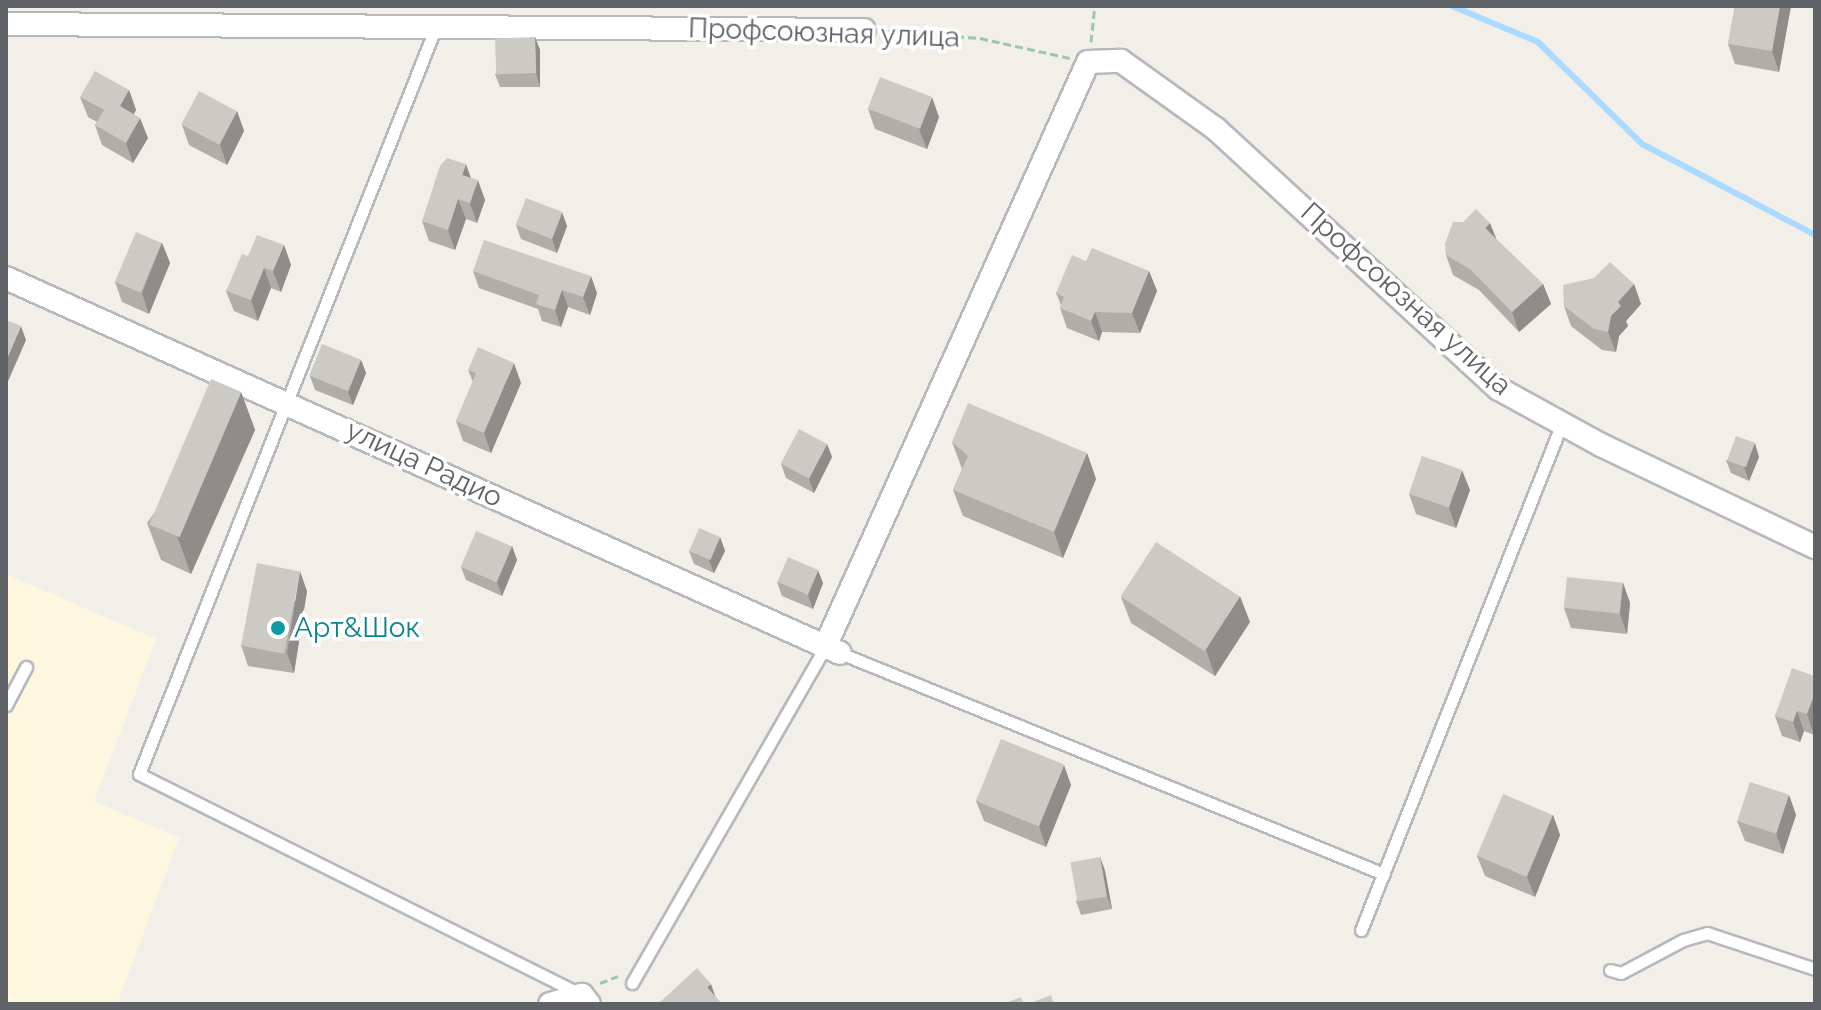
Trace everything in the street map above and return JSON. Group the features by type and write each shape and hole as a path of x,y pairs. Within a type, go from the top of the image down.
{"street":[{"name":"Профсоюзная улица","path":"6,24 438,23 864,30"},
{"name":"Профсоюзная улица","path":"1088,62 1121,61 1216,129 1499,389 1815,547"},
{"path":"833,650 1088,62"},
{"name":"улица Радио","path":"6,278 289,402 833,650"},
{"path":"550,1004 585,999"}],"lane":[{"path":"438,23 139,774 585,999"},
{"path":"1361,930 1562,423"},
{"path":"632,983 833,650 1384,874"},
{"path":"6,705 26,667"},
{"path":"1610,970 1621,973 1683,940 1707,933 1815,969"}],"path":[{"path":"1088,62 1095,6"},
{"name":"Профсоюзная улица","path":"864,30 980,38 1088,62"},
{"path":"585,999 614,974 632,983"}],"shaded area":[{"path":"6,574 156,639 94,801 179,838 117,1004 6,1004"}],"building":[{"path":"1735,6 1780,6 1772,51 1728,44"},
{"path":"535,37 536,73 496,74 495,38"},
{"path":"95,71 129,90 120,106 140,118 126,143 95,125 104,110 80,97"},
{"path":"880,77 932,97 920,129 868,109"},
{"path":"199,91 237,111 219,145 181,125"},
{"path":"447,158 466,164 462,175 478,180 470,203 458,199 448,230 422,221 440,166"},
{"path":"526,198 562,212 552,239 516,225"},
{"path":"1476,209 1490,223 1485,228 1543,284 1512,312 1471,270 1446,255 1445,244 1453,222 1463,222"},
{"path":"136,232 162,243 141,293 115,282"},
{"path":"257,235 284,245 273,271 264,268 251,300 226,291 242,254 248,256"},
{"path":"484,240 591,276 583,297 562,290 555,310 536,304 539,295 473,271"},
{"path":"1092,248 1149,271 1132,313 1095,312 1091,321 1060,308 1064,297 1056,293 1072,255 1086,261"},
{"path":"1610,262 1634,284 1618,302 1621,306 1611,316 1608,332 1594,329 1564,306 1563,285 1594,278"},
{"path":"6,320 21,326 6,361"},
{"path":"322,344 361,360 348,391 309,376"},
{"path":"478,347 514,363 484,433 456,421 476,373 468,370"},
{"path":"211,379 241,392 180,537 149,524"},
{"path":"968,403 1087,453 1054,532 953,490 968,456 952,442"},
{"path":"799,429 827,444 809,478 781,463"},
{"path":"1736,436 1755,443 1746,467 1727,460"},
{"path":"1422,456 1462,470 1449,507 1409,494"},
{"path":"699,528 720,537 710,560 689,551"},
{"path":"476,531 512,546 497,582 461,567"},
{"path":"1156,542 1240,596 1204,651 1121,597"},
{"path":"788,557 818,570 808,595 777,582"},
{"path":"257,563 300,571 284,654 241,645"},
{"path":"1567,577 1623,583 1619,614 1564,608"},
{"path":"1792,668 1815,676 1815,693 1807,714 1797,711 1793,722 1775,716"},
{"path":"1001,739 1064,764 1039,827 976,801"},
{"path":"1750,782 1789,795 1776,834 1737,821"},
{"path":"1503,794 1553,815 1527,877 1477,856"},
{"path":"1100,857 1107,896 1077,902 1070,862"},
{"path":"697,968 711,984 707,987 722,1004 658,1004"},
{"path":"1051,995 1054,1004 1028,1004"},
{"path":"1021,997 1024,1004 1003,1004"}],"waterway":[{"path":"1452,6 1538,42 1642,144 1815,235"}],"place":[{"name":"Арт&Шок","path":"278,628"}]}
